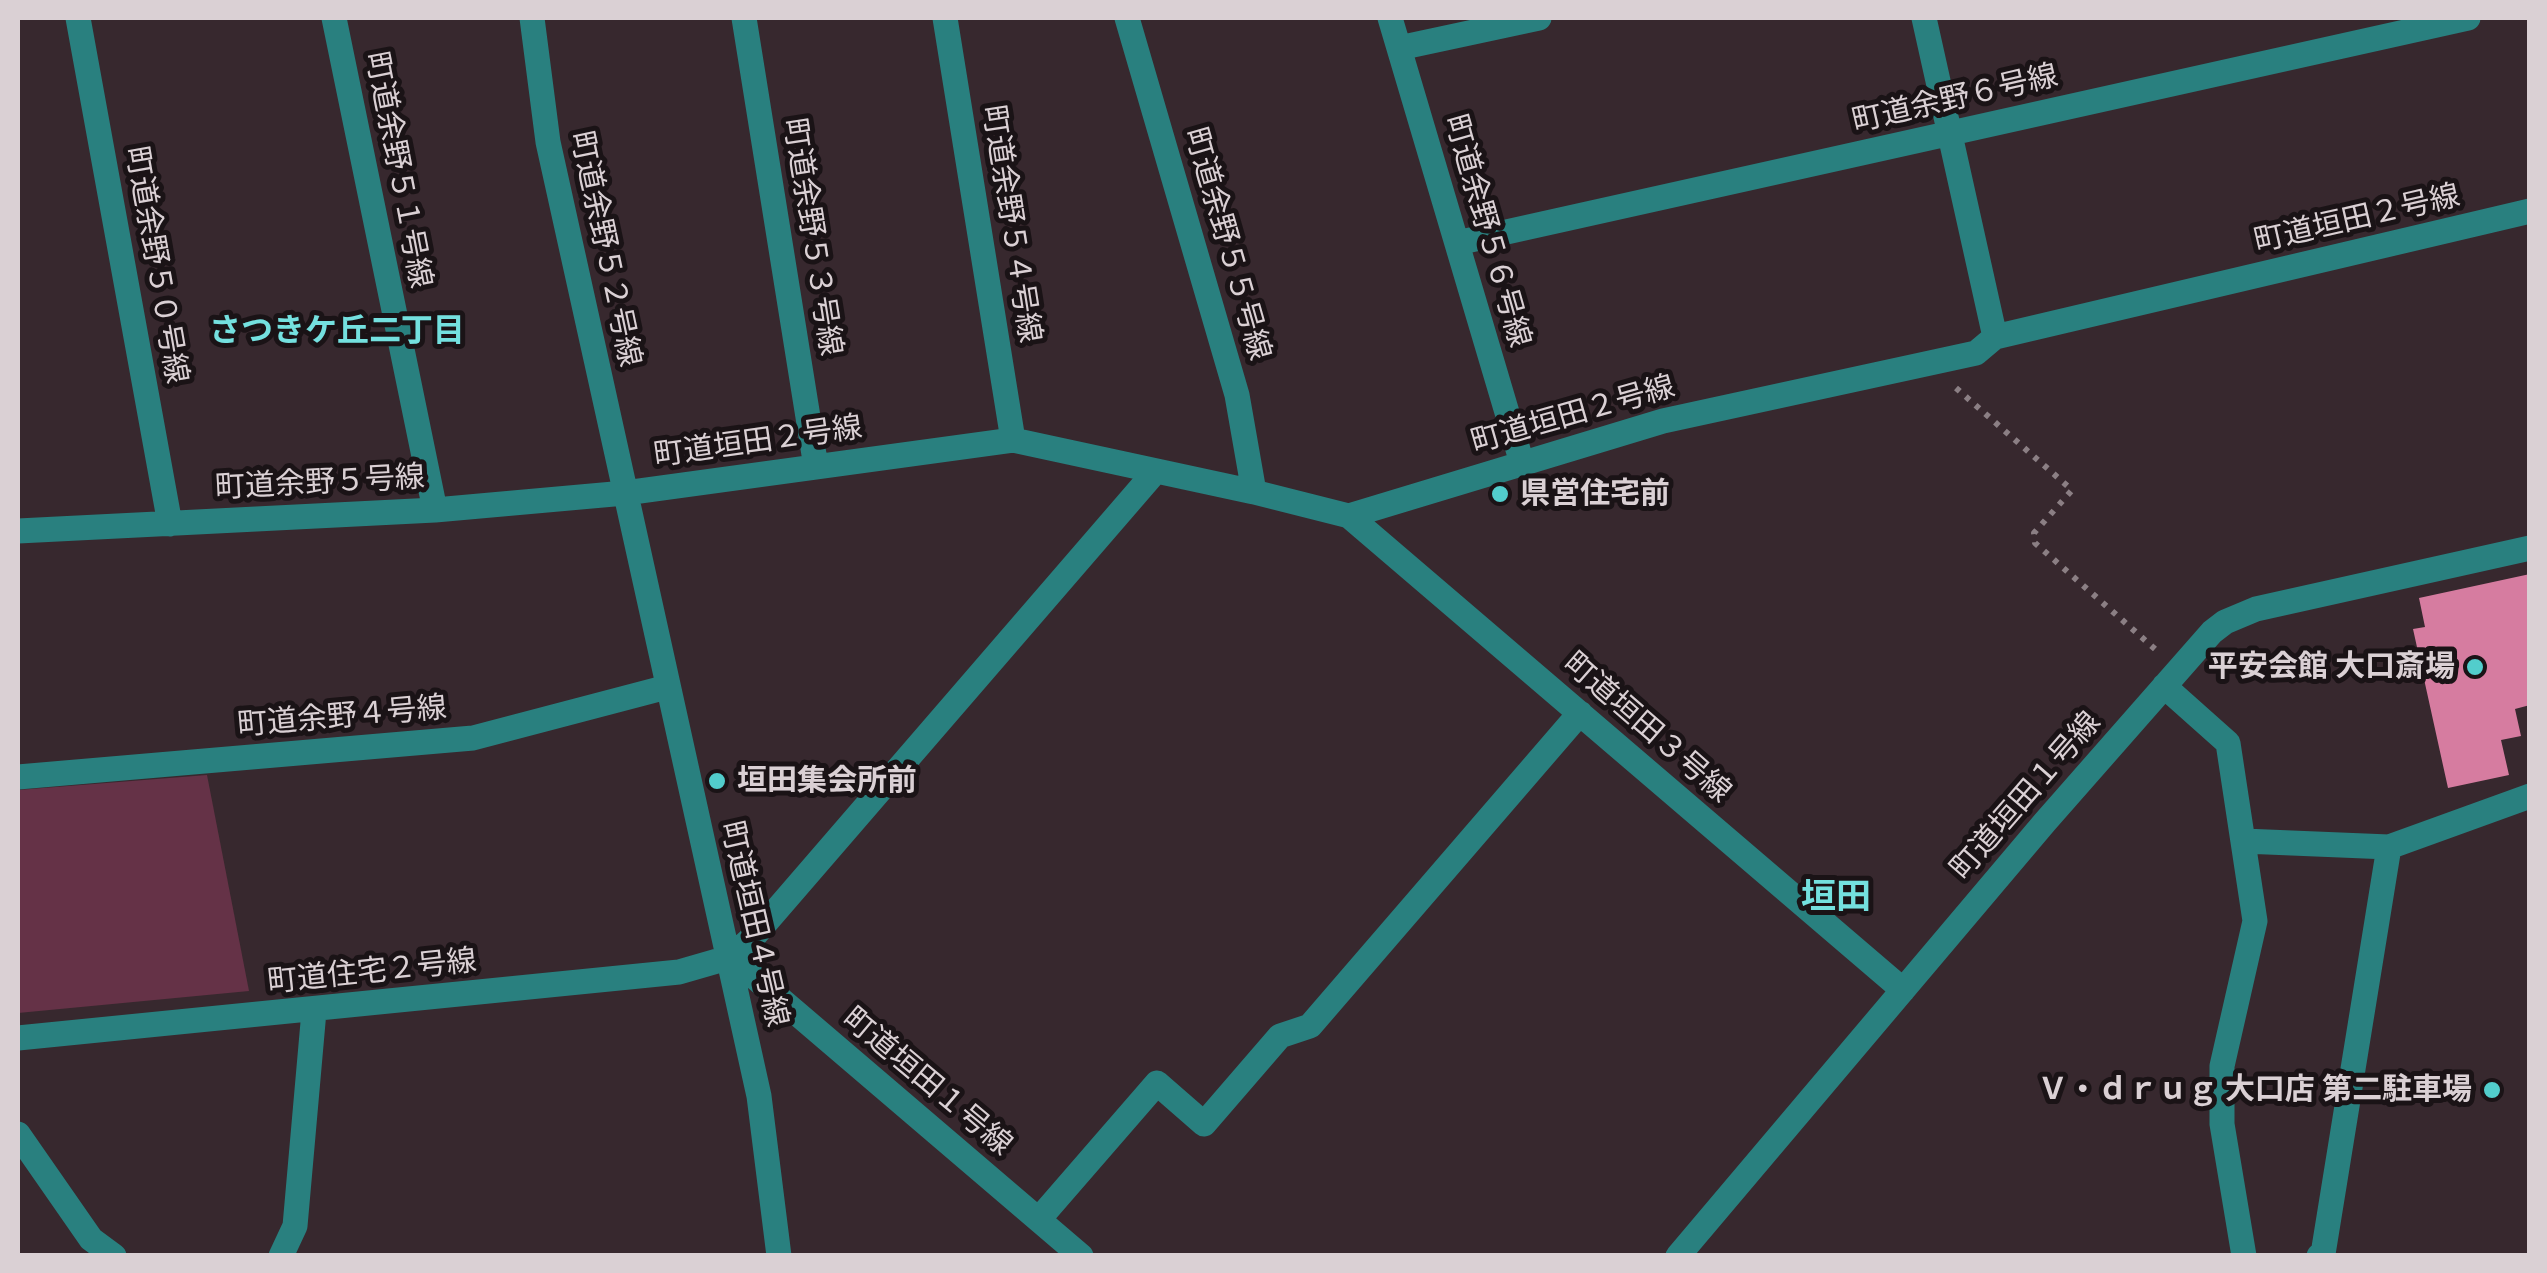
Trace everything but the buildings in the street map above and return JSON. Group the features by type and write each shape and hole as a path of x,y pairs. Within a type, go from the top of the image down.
{"street":[{"name":"町道余野５０号線","path":"78,18 170,524"},
{"name":"町道余野５１号線","path":"334,18 435,510"},
{"name":"町道余野５２号線","path":"532,18 548,142 625,493"},
{"name":"町道余野５３号線","path":"744,18 816,467"},
{"name":"町道余野５４号線","path":"946,18 1013,440"},
{"name":"町道余野５５号線","path":"1127,18 1237,396 1254,492"},
{"name":"町道余野５６号線","path":"1390,18 1522,463"},
{"path":"1399,48 1538,18"},
{"path":"1924,18 1995,337"},
{"name":"町道余野６号線","path":"1456,243 2468,18"},
{"name":"町道垣田２号線","path":"625,493 1013,440 1348,516 1663,421 1976,353 1995,337 2530,211"},
{"path":"731,957 755,935 1154,473"},
{"name":"町道余野５号線","path":"18,531 435,510 625,493"},
{"name":"町道垣田４号線","path":"625,493 718,920 731,957 759,1096 779,1256"},
{"name":"町道垣田３号線","path":"1348,516 1903,990"},
{"name":"町道垣田１号線","path":"1678,1256 2212,632 2241,614 2530,548"},
{"path":"2171,678 2228,743 2255,921 2222,1066 2222,1124 2244,1256"},
{"name":"町道余野４号線","path":"18,777 472,738 667,688"},
{"path":"1040,1219 1157,1083 1204,1124 1280,1036 1310,1026 1580,713"},
{"path":"2243,840 2390,847 2530,796"},
{"path":"2322,1255 2390,847"},
{"name":"町道垣田１号線","path":"731,957 1081,1256"},
{"name":"町道住宅２号線","path":"18,1038 679,972 731,957"},
{"path":"281,1256 295,1226 314,1011"},
{"path":"18,1134 91,1239 114,1256"}],"path":[{"path":"1928,364 2072,490 2034,533 2034,543 2171,678"}],"shaded area":[{"path":"207,775 249,991 18,1013 18,790"}],"place":[{"name":"県営住宅前","path":"1500,494"},
{"name":"平安会館 大口斎場","path":"2475,667"},
{"name":"垣田集会所前","path":"717,781"},
{"name":"Ｖ・ｄｒｕｇ 大口店 第二駐車場","path":"2492,1090"}],"district":[{"name":"さつきケ丘二丁目","path":"337,332"},
{"name":"垣田","path":"1836,898"}]}
